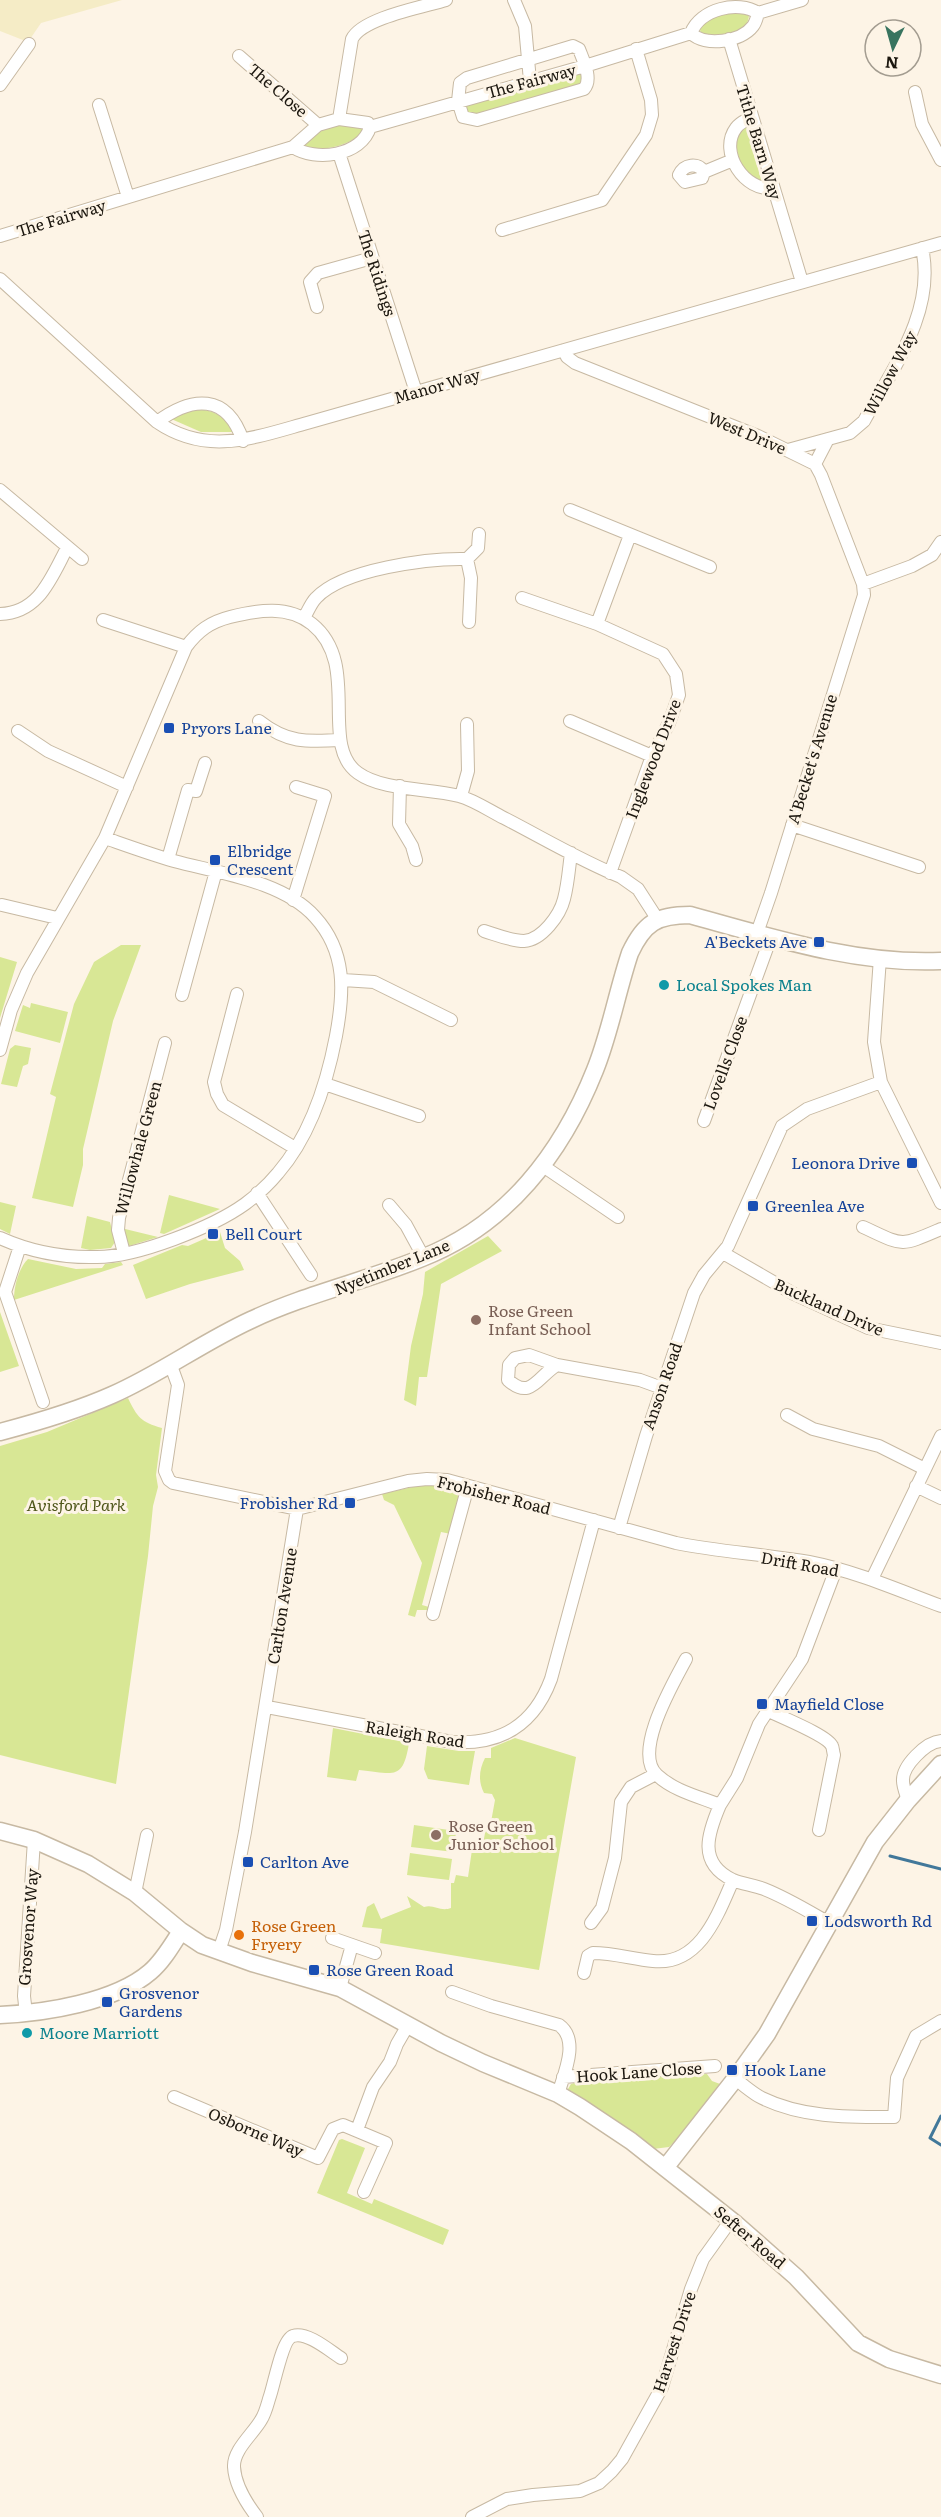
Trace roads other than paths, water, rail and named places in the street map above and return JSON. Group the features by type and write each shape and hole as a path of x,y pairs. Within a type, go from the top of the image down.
{"street":[{"path":"339,119 355,32 367,25 446,0"},
{"path":"514,0 525,26 530,81"},
{"path":"759,13 753,7 743,4 719,3 695,23 691,33 704,40 729,39 742,35 752,27 759,13 802,0"},
{"name":"The Fairway","path":"339,153 364,138 370,126 585,66 691,33"},
{"name":"Tithe Barn Way","path":"729,39 802,282"},
{"path":"0,85 29,44"},
{"path":"573,46 579,49 585,66 588,86 477,120 463,117 458,101 460,83 467,78 528,61 573,46"},
{"path":"502,230 602,200 646,135 652,115 651,100 636,49"},
{"name":"The Close","path":"239,56 318,125"},
{"path":"915,92 922,124 941,160"},
{"path":"99,105 128,197"},
{"path":"752,117 741,123 734,133 733,160 745,180 764,189 773,188"},
{"name":"The Fairway","path":"0,236 293,147 318,125 339,119 364,121 370,126"},
{"path":"293,147 313,155 339,153"},
{"name":"The Ridings","path":"339,153 416,392"},
{"path":"704,172 733,160"},
{"name":"Manor Way","path":"0,279 157,422 170,430 196,440 243,441 941,243"},
{"name":"Willow Way","path":"788,450 850,433 864,421 913,332 918,318 927,268 922,248"},
{"path":"317,307 310,282 318,273 372,258"},
{"name":"West Drive","path":"564,350 567,357 575,363 788,450 815,464"},
{"path":"157,422 181,406 199,403 209,405 226,413 239,429 243,441"},
{"path":"828,439 815,464 863,584 912,566 936,553 941,542"},
{"path":"0,490 81,559"},
{"path":"570,510 710,567"},
{"path":"304,618 316,598 331,586 346,579 411,563 444,558 466,559 478,548 479,534"},
{"path":"597,624 630,535"},
{"path":"0,614 11,614 25,609 39,597 49,585 67,548"},
{"path":"466,559 471,578 469,622"},
{"name":"A'Becket's Avenue","path":"764,935 792,825 864,595 863,584"},
{"name":"Inglewood Drive","path":"522,598 597,624 663,654 676,674 679,695 669,723 652,756 610,873"},
{"path":"0,1050 11,1010 27,973 105,838 186,647 202,628 226,618 265,611 290,611 304,618 321,631 331,646 337,663 340,740 343,754 357,773 373,781 461,796 621,877 638,889 658,920 671,915 690,915 764,935 880,958 941,961"},
{"path":"103,620 186,647"},
{"path":"259,721 274,734 295,740 340,740"},
{"path":"570,721 652,756"},
{"path":"461,796 468,771 467,724"},
{"path":"18,731 48,751 127,787"},
{"path":"168,859 188,790 196,791 205,763"},
{"path":"400,786 399,824 412,846 416,860"},
{"path":"293,900 325,796 296,787"},
{"path":"792,825 919,867"},
{"path":"0,1238 42,1252 99,1257 124,1253 189,1233 244,1204 279,1172 296,1148 325,1084 339,1022 343,980 331,939 314,916 293,900 266,886 168,859 105,838"},
{"path":"484,931 515,940 527,941 538,937 553,920 564,901 571,853"},
{"path":"182,995 216,871"},
{"path":"2,905 57,918"},
{"name":"Nyetimber Lane","path":"0,1432 48,1419 114,1394 212,1339 254,1319 424,1258 469,1234 501,1211 543,1166 569,1125 596,1069 630,953 642,932 648,925 658,920"},
{"name":"Lovells Close","path":"704,1121 764,935"},
{"path":"880,958 874,1042 881,1082 938,1187 941,1203"},
{"path":"343,980 374,982 451,1020"},
{"path":"237,994 214,1082 217,1094 223,1105 296,1148"},
{"name":"Willowhale Green","path":"124,1253 118,1230 119,1218 165,1043"},
{"name":"Anson Road","path":"619,1528 693,1293 704,1275 723,1254 782,1126 807,1108 881,1082"},
{"path":"325,1084 419,1116"},
{"path":"543,1166 618,1217"},
{"path":"257,1193 311,1275"},
{"path":"389,1205 406,1226 424,1258"},
{"path":"863,1227 898,1244 911,1242 941,1229"},
{"path":"20,1246 5,1292 43,1402"},
{"name":"Buckland Drive","path":"723,1254 794,1294 868,1328 941,1343"},
{"path":"170,1363 178,1385 165,1471 169,1480 173,1483 297,1509"},
{"path":"556,1365 640,1380 662,1388"},
{"path":"787,1415 813,1429 879,1446 925,1469"},
{"path":"872,1579 941,1436"},
{"name":"Frobisher Road","path":"297,1509 417,1479 436,1479 654,1537"},
{"path":"433,1614 468,1486"},
{"path":"916,1486 941,1498"},
{"name":"Carlton Avenue","path":"219,1951 226,1930 245,1832 267,1707 297,1509"},
{"name":"Raleigh Road","path":"267,1707 453,1742 479,1742 503,1735 529,1716 544,1697 554,1670 594,1520"},
{"name":"Drift Road","path":"654,1537 704,1549 808,1562 872,1579 941,1605"},
{"path":"829,1923 763,1888 733,1880 716,1868 707,1851 711,1826 720,1805 736,1778 746,1751 767,1710 802,1659 836,1569"},
{"path":"686,1659 654,1726 649,1758 656,1774 682,1790 720,1805"},
{"path":"767,1710 812,1731 828,1740 833,1747 834,1755 819,1830"},
{"path":"908,1800 902,1780 907,1768 921,1752 941,1741"},
{"path":"665,2168 735,2079 793,1990 875,1842 908,1800 941,1764"},
{"path":"591,1923 602,1908 615,1858 621,1802 631,1787 656,1774"},
{"path":"0,1831 34,1840 88,1864 135,1893 181,1931 202,1945 340,1988 483,2063 558,2094 570,2039 566,2030 559,2025 491,2006 452,1992"},
{"path":"135,1893 147,1835"},
{"name":"Grosvenor Way","path":"26,2014 24,1996 34,1840"},
{"path":"584,1972 588,1956 592,1953 657,1961 672,1959 691,1950 708,1931 733,1880"},
{"path":"602,1908 616,1911"},
{"path":"0,2015 26,2014 71,2006 131,1984 157,1965 181,1931"},
{"path":"332,1938 375,1953"},
{"path":"340,1988 352,1945"},
{"path":"735,2079 759,2097 781,2106 831,2117 894,2117 897,2078 916,2036 941,2021"},
{"path":"357,2130 373,2087 390,2062 408,2025"},
{"name":"Hook Lane Close","path":"563,2077 715,2066"},
{"name":"Sefter Road","path":"558,2094 608,2125 731,2220 796,2277 858,2343 889,2359 941,2375"},
{"name":"Osborne Way","path":"174,2097 318,2158 333,2129 343,2125 386,2142 364,2192"},
{"name":"Harvest Drive","path":"472,2517 507,2499 580,2491 599,2483 622,2459 662,2387 700,2265 731,2220"},
{"path":"257,2517 238,2484 233,2466 241,2448 261,2421 277,2375 284,2343 295,2334 320,2344 341,2358"}],"waterway":[{"path":"890,1856 941,1869"},
{"path":"941,2116 930,2138 941,2145"}],"place":[{"name":"Pryors Lane","path":"169,728"},
{"name":"Elbridge Crescent","path":"215,860"},
{"name":"A'Beckets Ave","path":"819,942"},
{"name":"Local Spokes Man","path":"664,985"},
{"name":"Leonora Drive","path":"912,1163"},
{"name":"Greenlea Ave","path":"753,1206"},
{"name":"Bell Court","path":"213,1234"},
{"name":"Rose Green Infant School","path":"476,1320"},
{"name":"Frobisher Rd","path":"350,1503"},
{"name":"Mayfield Close","path":"762,1704"},
{"name":"Rose Green Junior School","path":"436,1835"},
{"name":"Carlton Ave","path":"248,1862"},
{"name":"Lodsworth Rd","path":"812,1921"},
{"name":"Rose Green Fryery","path":"239,1935"},
{"name":"Rose Green Road","path":"314,1970"},
{"name":"Grosvenor Gardens","path":"107,2002"},
{"name":"Moore Marriott","path":"27,2033"},
{"name":"Hook Lane","path":"732,2070"}],"park label":[{"name":"Avisford Park","path":"76,1505"}]}
